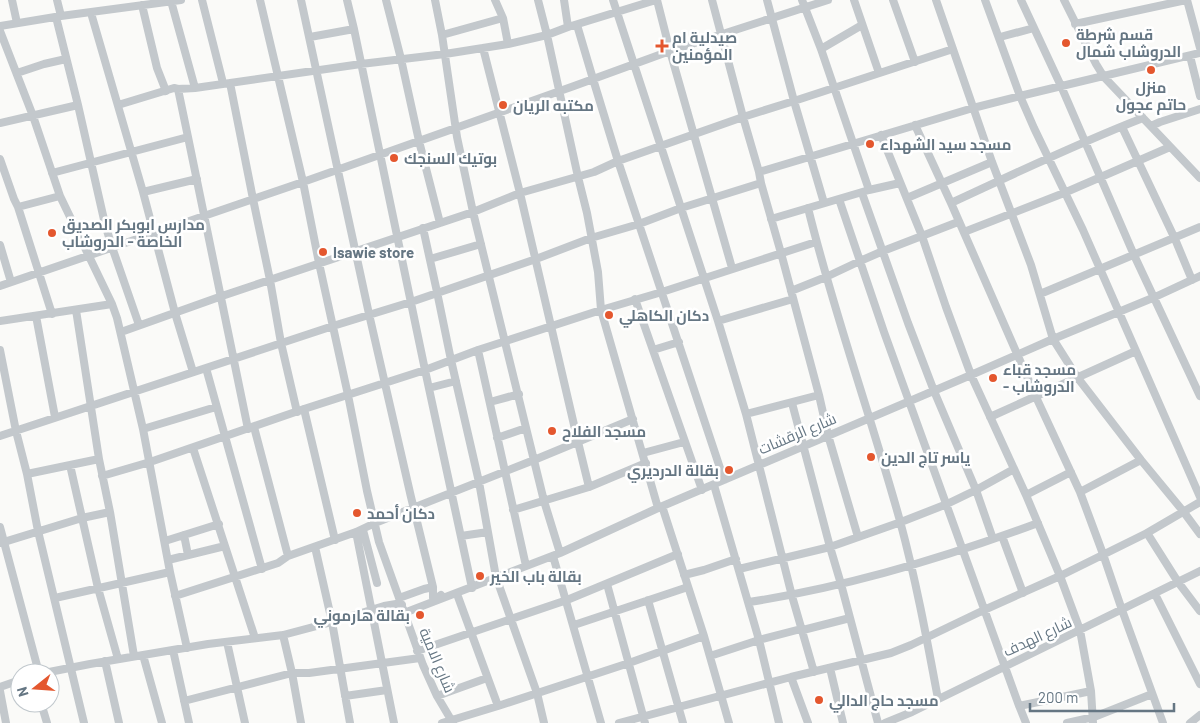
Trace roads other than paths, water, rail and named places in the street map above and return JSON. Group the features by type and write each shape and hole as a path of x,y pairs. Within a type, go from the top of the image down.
{"street":[{"path":"12,0 18,22"},
{"path":"57,0 66,59 104,218 139,325"},
{"path":"0,26 59,16 92,13 132,3 142,5 177,0 195,88"},
{"path":"202,0 226,83 253,199 281,343 301,410 335,540"},
{"name":"شارع الامية","path":"260,0 303,182 367,491 380,542 418,654 437,696 452,722"},
{"path":"302,0 385,383 433,587 433,598 438,598 442,594 471,586 347,0"},
{"path":"386,0 440,223"},
{"path":"435,0 456,128 480,244 519,394 567,600 601,723"},
{"path":"495,0 503,18 508,44"},
{"path":"538,0 587,213 598,272 601,310 646,463 678,554 729,723"},
{"path":"564,0 568,27"},
{"path":"613,0 718,321 746,414 792,596 814,672"},
{"path":"118,105 174,88 178,90 195,88 508,44 546,35 656,0 732,268"},
{"path":"712,0 781,252 828,435 858,537"},
{"path":"767,0 824,203"},
{"path":"0,286 380,155 633,63 772,18 803,4 828,0"},
{"path":"854,0 879,73"},
{"path":"893,0 914,62"},
{"path":"936,0 992,162 1024,245 1053,339 1077,378 1200,534"},
{"path":"985,0 1020,96 1082,230 1200,497"},
{"path":"1021,0 1102,177 1134,255 1200,396"},
{"path":"1064,0 1104,77 1170,147 1199,174"},
{"path":"1075,24 1186,0 1200,48"},
{"path":"803,4 834,88 852,144 882,251 934,391 976,490 994,539"},
{"path":"142,5 157,68 166,91"},
{"path":"92,13 193,372"},
{"path":"442,35 503,18"},
{"path":"578,25 618,161 724,480"},
{"path":"820,49 862,25"},
{"path":"1000,37 1034,28"},
{"path":"310,37 354,29"},
{"path":"0,31 33,116 60,196 112,304 121,332 150,462 170,572 187,648"},
{"path":"483,48 536,258 590,487"},
{"path":"121,332 473,212 520,193 594,172 618,161 743,117 953,49"},
{"path":"759,172 973,108 1200,53"},
{"path":"1190,56 1200,96"},
{"path":"17,73 66,59"},
{"path":"178,90 234,359 251,428 288,556"},
{"path":"0,123 78,105"},
{"path":"1151,126 1200,109"},
{"path":"951,203 1048,158 1144,118"},
{"path":"915,125 1080,492 1163,723"},
{"path":"1122,127 1175,238 1192,280"},
{"path":"880,135 922,236 971,375 1026,495 1080,630 1091,691 1093,720"},
{"path":"52,173 188,136"},
{"path":"964,232 1064,193 1170,147"},
{"path":"0,159 4,182 18,207 52,314"},
{"path":"907,198 992,162"},
{"path":"143,192 197,179"},
{"path":"0,436 411,302 591,238 761,183"},
{"path":"771,219 866,191 900,184"},
{"path":"18,207 60,196"},
{"path":"839,199 984,610 1026,723"},
{"path":"808,208 826,278 901,522 938,699"},
{"path":"718,321 792,295 882,251 958,222"},
{"path":"1040,294 1200,227"},
{"path":"423,228 438,292 450,360 479,482 496,578 537,693 544,723"},
{"path":"102,476 193,448 301,410 425,370 478,350 816,242"},
{"path":"430,259 480,244"},
{"path":"0,246 11,282"},
{"name":"شارع الرقشات","path":"404,614 457,594 471,586 557,554 660,507 1155,297 1200,276"},
{"path":"635,300 702,490"},
{"path":"1,318 52,314 112,304"},
{"path":"76,310 99,459 110,512 134,656"},
{"path":"36,316 55,417"},
{"path":"652,350 678,342"},
{"path":"0,350 38,531 84,723"},
{"path":"478,350 526,566"},
{"path":"990,417 1136,351"},
{"path":"206,368 262,569"},
{"path":"429,388 456,381"},
{"path":"490,402 519,394"},
{"path":"746,414 819,395"},
{"path":"792,403 878,723"},
{"path":"143,429 216,407"},
{"path":"175,596 278,563 288,556 359,531 633,419"},
{"path":"497,438 526,428"},
{"path":"643,453 684,442"},
{"path":"193,448 255,638"},
{"path":"27,474 99,459"},
{"path":"1080,492 1142,460"},
{"path":"513,510 590,487 646,463"},
{"path":"70,465 98,588 118,659"},
{"path":"740,569 830,547 901,522 947,504 1014,469"},
{"path":"1026,495 1071,472"},
{"path":"714,485 740,569 779,723"},
{"path":"619,723 644,720 679,707 721,695 891,653 1060,576 1147,533 1200,502"},
{"path":"2,542 82,518 110,512"},
{"path":"164,541 219,524"},
{"path":"749,602 792,596 911,566 1038,524"},
{"path":"0,527 2,542 36,663"},
{"path":"359,531 368,547 377,583"},
{"path":"359,531 371,610 394,723"},
{"path":"461,536 488,532"},
{"path":"1147,533 1178,582 1200,611"},
{"path":"184,535 188,556"},
{"path":"1002,536 1023,593"},
{"path":"368,547 380,542"},
{"path":"168,560 225,546"},
{"path":"315,547 332,622 350,723"},
{"path":"184,701 292,672 310,673 382,664 418,654 470,633 567,600 678,554"},
{"path":"684,575 736,559"},
{"name":"شارع الهدف","path":"885,723 1200,571"},
{"path":"55,598 170,572"},
{"path":"367,586 392,576"},
{"path":"607,584 644,720"},
{"path":"60,670 173,650 255,638 283,636 400,601 424,589 433,587"},
{"path":"574,625 688,587"},
{"path":"457,594 498,706"},
{"path":"1155,594 1200,684"},
{"path":"648,600 683,723"},
{"path":"710,656 759,640 850,618"},
{"path":"283,636 292,672 301,723"},
{"path":"442,723 452,722 704,636"},
{"path":"227,642 245,723"},
{"path":"173,650 189,723"},
{"path":"143,655 162,723"},
{"path":"105,661 119,723"},
{"path":"830,668 843,723"},
{"path":"791,677 808,723"},
{"path":"437,696 487,678"},
{"path":"0,689 6,723"},
{"path":"345,696 387,690"},
{"path":"1019,706 1091,691"},
{"path":"1067,723 1093,720 1152,694"},
{"path":"1190,723 1200,715"}],"place":[{"name":"قسم شرطة الدروشاب شمال","path":"1066,43"},
{"name":"صيدلية ام المؤمنين","path":"662,46"},
{"name":"منزل حاتم عجول","path":"1151,70"},
{"name":"مكتبه الريان","path":"503,105"},
{"name":"مسجد سيد الشهداء","path":"870,144"},
{"name":"بوتيك السنجك","path":"394,158"},
{"name":"مدارس ابوبكر الصديق الخاصة - الدروشاب","path":"52,233"},
{"name":"Isawie store","path":"323,252"},
{"name":"دكان الكاهلي","path":"609,315"},
{"name":"مسجد قباء - الدروشاب","path":"993,378"},
{"name":"مسجد الفلاح","path":"552,431"},
{"name":"ياسر تاج الدين","path":"871,457"},
{"name":"بقالة الدرديري","path":"729,470"},
{"name":"دكان أحمد","path":"357,513"},
{"name":"بقالة باب الخير","path":"480,576"},
{"name":"بقالة هارموني","path":"420,615"},
{"name":"مسجد حاج الدالي","path":"819,700"}]}
